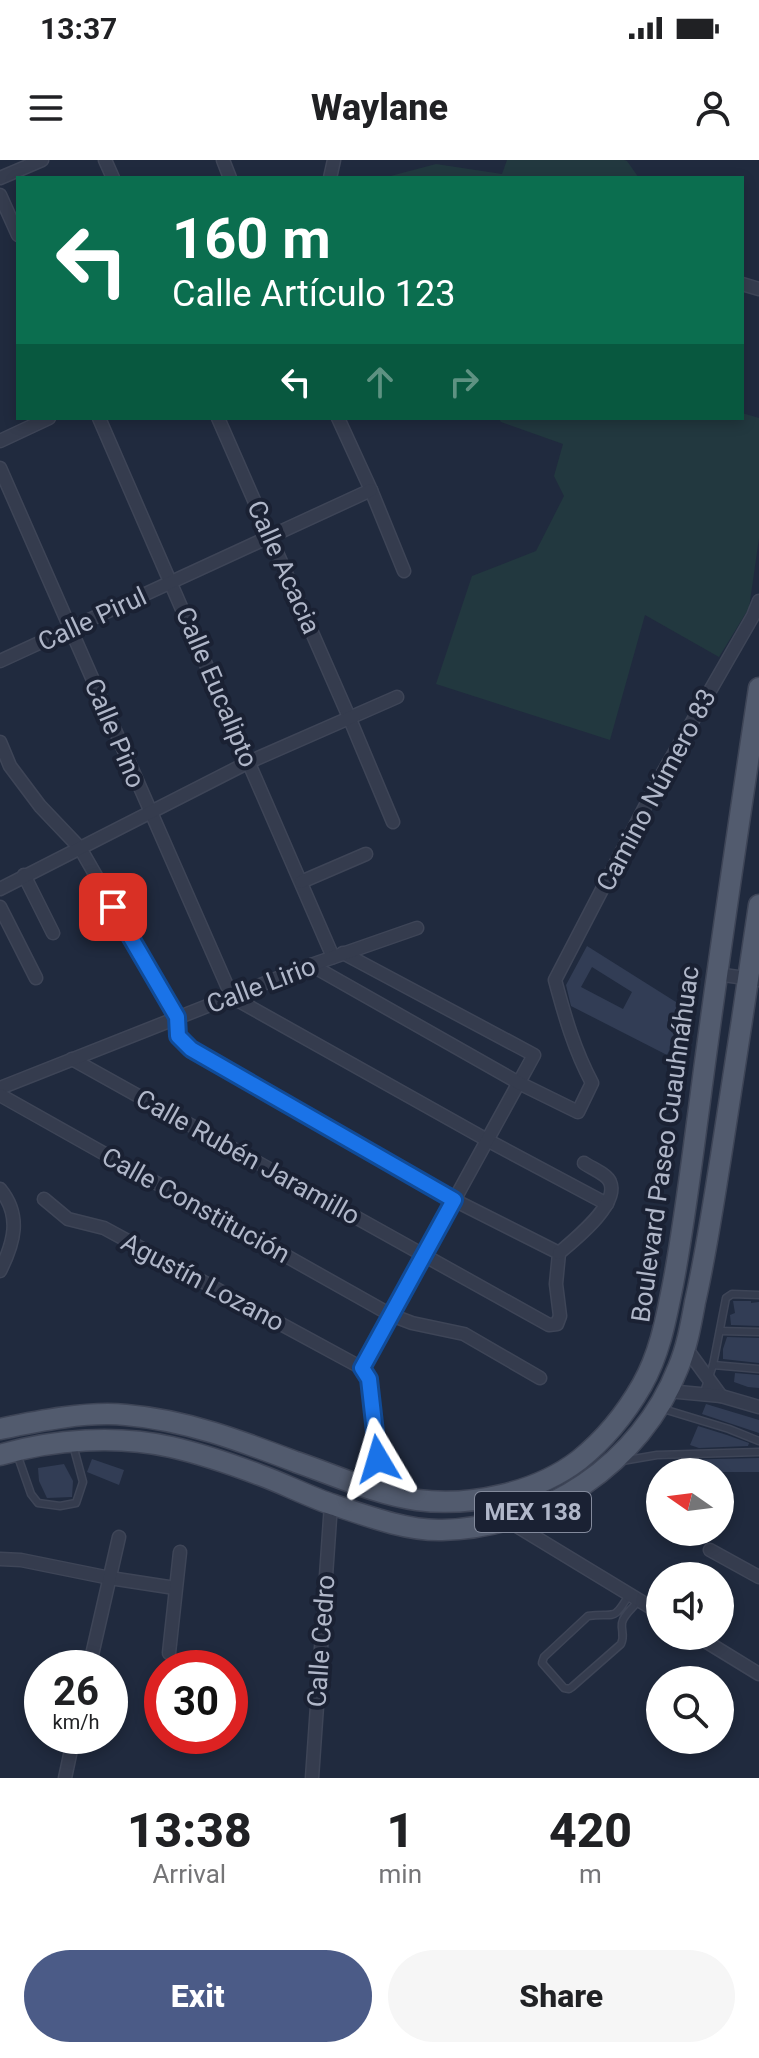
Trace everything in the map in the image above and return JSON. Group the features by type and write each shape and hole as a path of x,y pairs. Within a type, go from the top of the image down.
{"main road":[{"name":"Boulevard Paseo Cuauhnáhuac","path":"0,1429 67,1417 123,1414 180,1423 371,1490 437,1503 472,1500 531,1486 578,1461 616,1423 631,1403 654,1362 662,1339 679,1251 759,688"},
{"name":"Boulevard Paseo Cuauhnáhuac","path":"8,1452 72,1442 122,1441 170,1447 235,1466 331,1504 395,1524 441,1530 507,1520 535,1512 582,1486 628,1445 662,1399 686,1348 706,1253 754,979 759,905"}],"street":[{"path":"0,178 42,160"},
{"path":"0,195 16,231"},
{"path":"0,441 45,420"},
{"name":"Calle Eucalipto","path":"100,420 301,882 338,955"},
{"name":"Calle Acacia","path":"219,420 393,822"},
{"path":"339,420 404,571"},
{"name":"Calle Pino","path":"0,468 232,997"},
{"name":"Calle Pirul","path":"0,661 371,490"},
{"name":"Camino Número 83","path":"519,1083 578,1112 592,1083 569,1033 555,980 661,776 759,601"},
{"path":"0,889 249,762 397,697"},
{"path":"0,742 17,776 40,806 80,848 177,1017 178,1036 191,1049 454,1200 559,1253 590,1226 611,1195 609,1178 584,1163"},
{"path":"301,882 366,854"},
{"path":"24,875 53,933"},
{"path":"0,907 36,978"},
{"name":"Calle Lirio","path":"0,1088 311,965 417,928"},
{"path":"338,955 534,1055 362,1368 369,1379 378,1459 371,1490"},
{"path":"311,965 519,1083"},
{"path":"717,974 754,979"},
{"path":"232,997 607,1204"},
{"name":"Calle Rubén Jaramillo","path":"72,1059 549,1325 557,1324 560,1316 556,1284 559,1253"},
{"name":"Calle Constitución","path":"0,1095 391,1315 412,1323 464,1334 540,1378"},
{"path":"0,1189 13,1215 14,1237 0,1271"},
{"name":"Agustín Lozano","path":"44,1199 68,1219 104,1228 362,1368"},
{"path":"686,1348 721,1396"},
{"path":"662,1399 721,1396 759,1407"},
{"name":"Calle Cedro","path":"312,1778 331,1504"},
{"path":"507,1520 646,1605"},
{"path":"93,1650 119,1537"},
{"path":"710,1550 759,1577"},
{"path":"169,1650 180,1552"},
{"path":"0,1559 21,1560 175,1588"},
{"path":"720,1650 759,1674"},
{"path":"65,1778 70,1754"}],"lane":[{"path":"703,1395 713,1365 726,1298 732,1294 759,1295"},
{"path":"720,1331 759,1332"},
{"path":"713,1365 759,1369"},
{"path":"662,1399 759,1441"},
{"path":"8,1452 38,1503 60,1506 76,1503 83,1482 72,1442"},
{"path":"610,1463 657,1455 759,1452"},
{"path":"634,1598 622,1624 624,1637 621,1644 572,1687 564,1688 542,1663 544,1657 588,1616 606,1617 618,1613 634,1598"}],"shaded area":[{"path":"507,160 624,160 638,176 391,176 436,164 502,174"},
{"path":"744,414 759,418 759,538 749,608 719,657 645,615 610,740 436,684 472,576 536,551 564,496 554,476 563,444 500,420 744,420"}],"building":[{"path":"587,946 695,1014 682,1024 667,1055 571,1006 566,985","holes":["592,967 632,992 623,1009 581,987"]},
{"path":"733,1301 759,1302 759,1326 731,1325 730,1315 735,1313"},
{"path":"727,1337 759,1338 759,1363 723,1359"},
{"path":"735,1373 759,1375 759,1388 734,1382"},
{"path":"706,1404 759,1420 759,1433 702,1414"},
{"path":"698,1426 749,1443 748,1446 699,1448 690,1445"},
{"path":"759,1458 759,1472 734,1472 734,1459"},
{"path":"92,1459 124,1470 119,1485 87,1472"},
{"path":"64,1464 73,1481 72,1497 47,1498 39,1481 38,1468"}],"route":[{"path":"113,907 177,1017 178,1036 191,1049 454,1200 362,1368 369,1379 378,1459"}]}
